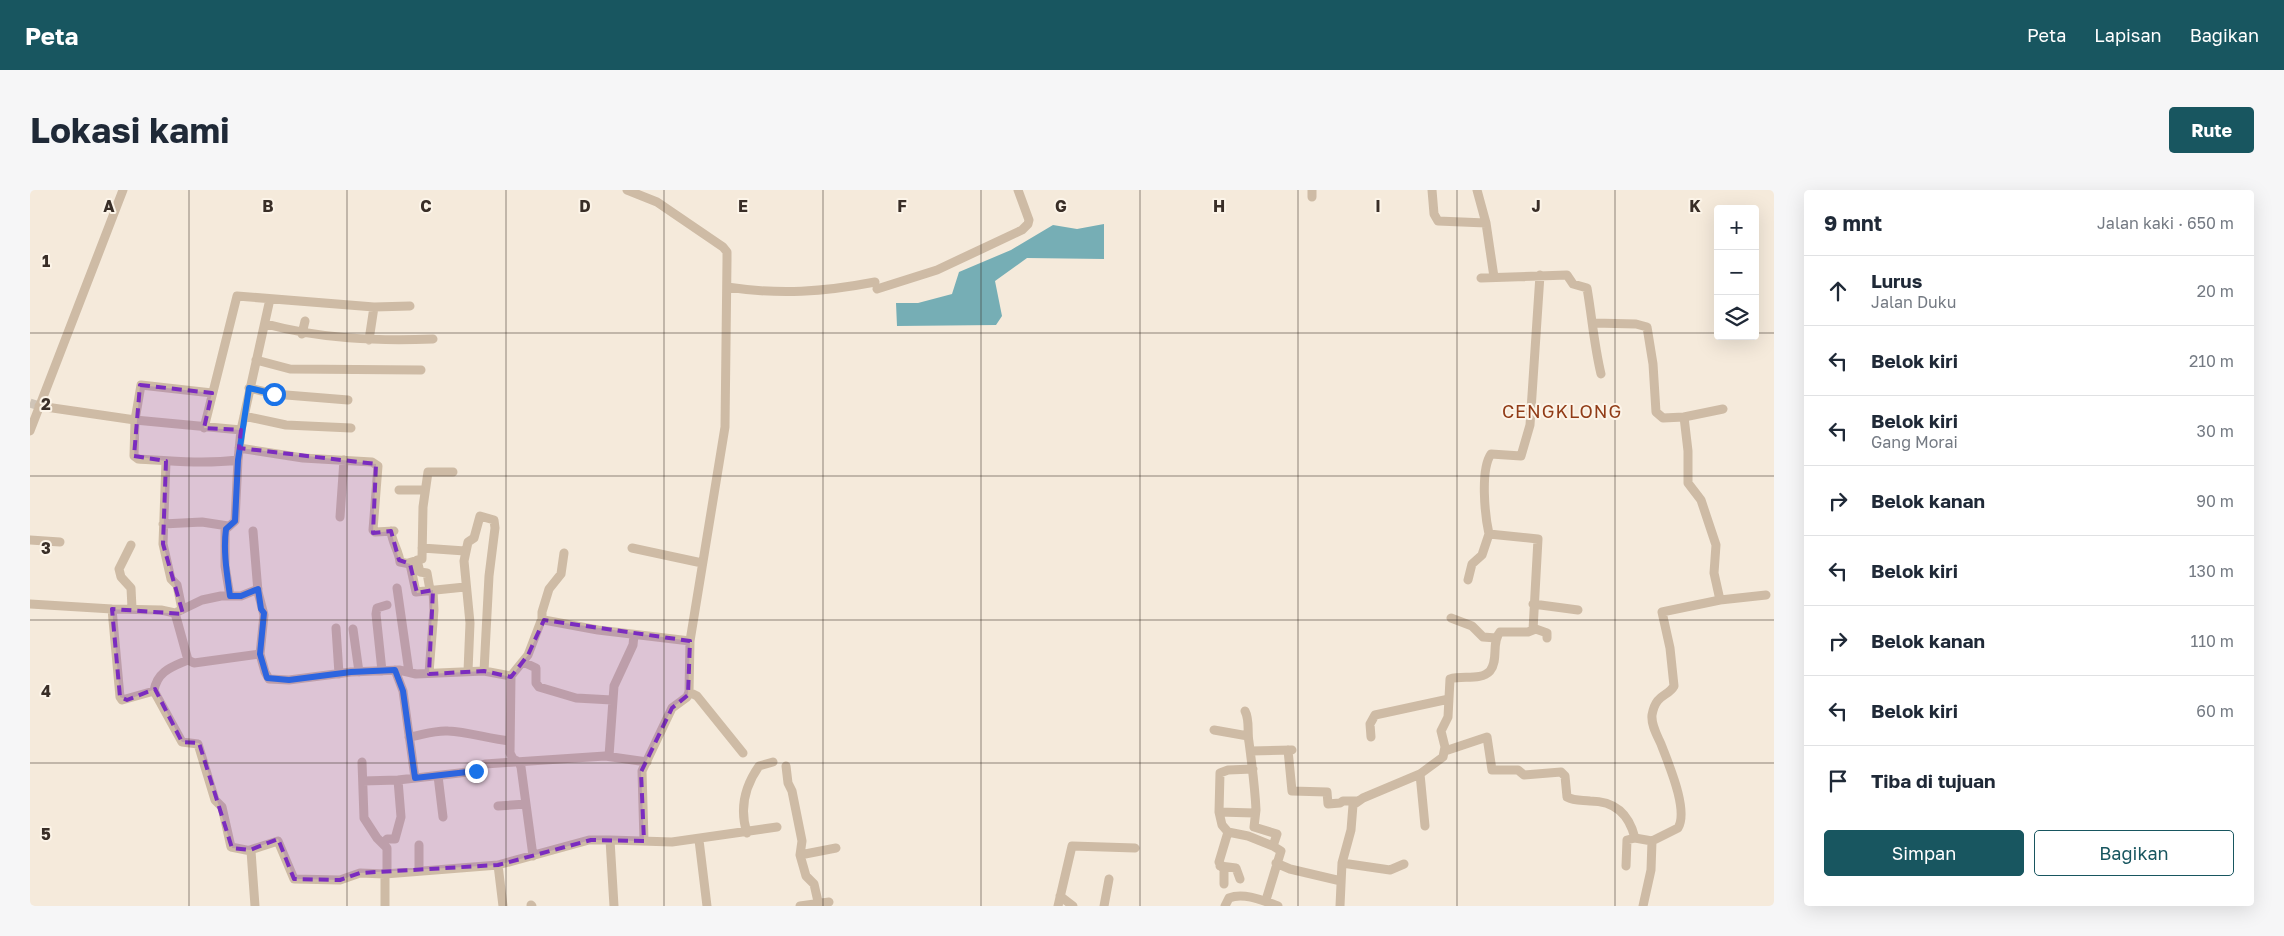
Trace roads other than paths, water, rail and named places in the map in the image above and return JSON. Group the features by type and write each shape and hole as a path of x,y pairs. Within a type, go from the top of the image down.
{"street":[{"path":"30,431 123,190"},
{"path":"627,190 657,202 723,247 727,252 728,287 725,427 690,642 689,692 687,697 672,708 641,773 644,841"},
{"path":"728,287 756,292 794,293 876,285 937,270 1022,230 1029,222 1018,190"},
{"path":"1432,190 1434,214 1438,221 1486,223"},
{"path":"1476,190 1486,223 1494,277"},
{"path":"1468,580 1472,564 1482,555 1489,534 1485,494 1489,457 1492,454 1520,456 1527,439 1534,373 1540,275"},
{"path":"1481,278 1567,275 1573,284 1587,288 1594,323 1594,346 1601,374"},
{"path":"204,428 237,296 374,307 410,306"},
{"path":"230,596 225,566 225,530 235,521 241,430 270,299"},
{"path":"369,340 374,307"},
{"path":"302,334 305,321"},
{"path":"1594,323 1636,324 1647,328 1653,364 1656,412 1663,418 1684,417 1723,409"},
{"path":"266,324 302,334 369,340 432,339"},
{"path":"256,360 297,369 421,370"},
{"path":"212,393 141,384 135,420 134,452 136,458 166,461 238,460"},
{"path":"249,388 274,394 348,400"},
{"path":"39,406 135,420 241,430"},
{"path":"244,416 286,425 351,428"},
{"path":"1684,417 1688,451 1688,483 1701,500 1716,546 1714,573 1720,600"},
{"path":"239,448 303,458 372,462 378,466 373,530 375,532 392,531 392,543 400,553 400,562 422,559 425,490 428,472 453,472"},
{"path":"340,517 344,460"},
{"path":"166,461 163,524 164,553 171,579 177,585 178,617 188,660"},
{"path":"399,490 425,490"},
{"path":"468,672 470,623 465,587 465,551 468,542 474,538 480,516 494,520 495,528 489,576 484,672"},
{"path":"163,524 202,522 228,526"},
{"path":"254,531 258,589 261,609 264,613 260,654 269,679 289,680 395,670 429,674 484,672 511,676"},
{"path":"1340,906 1342,863 1351,830 1353,805 1358,801 1420,774 1440,761 1445,752 1441,731 1448,717 1450,680 1482,676 1491,670 1496,638 1500,632 1528,632 1533,628 1538,539 1489,534"},
{"path":"30,540 60,542"},
{"path":"131,545 119,569 121,577 131,588 132,608"},
{"path":"422,548 465,551"},
{"path":"632,548 702,563"},
{"path":"533,856 519,762 511,757 511,676 523,662 542,621 542,612 549,590 560,574 564,554"},
{"path":"413,561 416,592 465,587"},
{"path":"413,561 420,572 427,573 434,610 429,674"},
{"path":"397,588 409,672"},
{"path":"30,604 179,611 202,600 241,596 258,589"},
{"path":"1626,866 1627,840 1635,838 1652,841 1678,828 1681,818 1676,789 1652,721 1654,708 1660,696 1674,686 1670,648 1662,612 1720,600 1766,595"},
{"path":"1534,604 1578,610"},
{"path":"382,671 376,614 377,608 387,605"},
{"path":"112,609 120,697 122,700 127,700 154,691"},
{"path":"1451,618 1472,626 1480,636 1496,638"},
{"path":"542,621 552,620 634,635 690,642"},
{"path":"336,628 339,674"},
{"path":"1533,628 1547,633 1547,638"},
{"path":"352,629 358,672"},
{"path":"608,756 614,686 633,645 634,635"},
{"path":"260,654 197,664 188,660 161,673 157,678 154,691 182,742 198,744 200,747 215,800 222,807 231,847 250,850 278,841 294,878 297,880 340,880 360,873 386,874 498,865 589,840 672,842 699,840 776,827"},
{"path":"523,662 535,667 536,685 538,687 576,698 612,700"},
{"path":"395,670 403,691 415,778"},
{"path":"689,692 697,696 743,752"},
{"path":"1371,736 1370,724 1375,715 1449,698"},
{"path":"1245,711 1248,716 1248,736 1253,769 1256,810 1254,827 1277,834 1273,846"},
{"path":"1214,730 1248,736"},
{"path":"409,737 449,731 465,732 490,739 510,741"},
{"path":"1445,752 1487,737 1492,770 1518,770 1524,775 1561,772 1565,776 1567,797 1574,800 1603,801 1611,804 1625,816 1635,838"},
{"path":"1251,752 1290,750 1292,791 1327,792 1328,804 1340,803 1343,800 1358,801"},
{"path":"363,781 476,774 481,765 485,764 608,756 647,762"},
{"path":"362,762 364,818 388,852 385,906"},
{"path":"747,833 743,816 745,795 751,778 759,766 773,762"},
{"path":"786,766 788,783 792,791 802,841 800,855 805,874 814,884 818,905"},
{"path":"1253,769 1228,770 1220,773 1219,812 1222,825 1228,832 1248,836 1273,846 1280,852 1276,863 1274,879 1266,900"},
{"path":"1420,774 1425,826"},
{"path":"438,776 443,817"},
{"path":"383,844 387,839 395,839 400,819 398,780"},
{"path":"498,806 526,804"},
{"path":"1219,812 1254,813 1256,810"},
{"path":"1224,884 1224,870 1219,862 1228,832"},
{"path":"610,840 614,906"},
{"path":"699,840 707,906"},
{"path":"1643,906 1651,870 1652,841"},
{"path":"419,845 419,871"},
{"path":"1058,906 1072,846 1135,848"},
{"path":"800,855 836,848"},
{"path":"250,850 255,906"},
{"path":"1276,863 1290,870 1341,881"},
{"path":"1342,863 1390,870 1404,864"},
{"path":"498,865 503,906"},
{"path":"1220,866 1236,868 1240,879"},
{"path":"1104,906 1109,879"},
{"path":"1060,896 1073,906"},
{"path":"1225,906 1232,896 1266,900 1278,906"},
{"path":"804,906 829,902"}],"water":[{"path":"1104,224 1104,259 1027,258 995,281 1002,316 996,325 897,326 896,303 918,303 952,294 959,272 1011,250 1053,225 1077,229"}],"tunnel":[{"path":"30,403 39,406"}],"district":[{"name":"CENGKLONG","path":"1562,411"}]}
